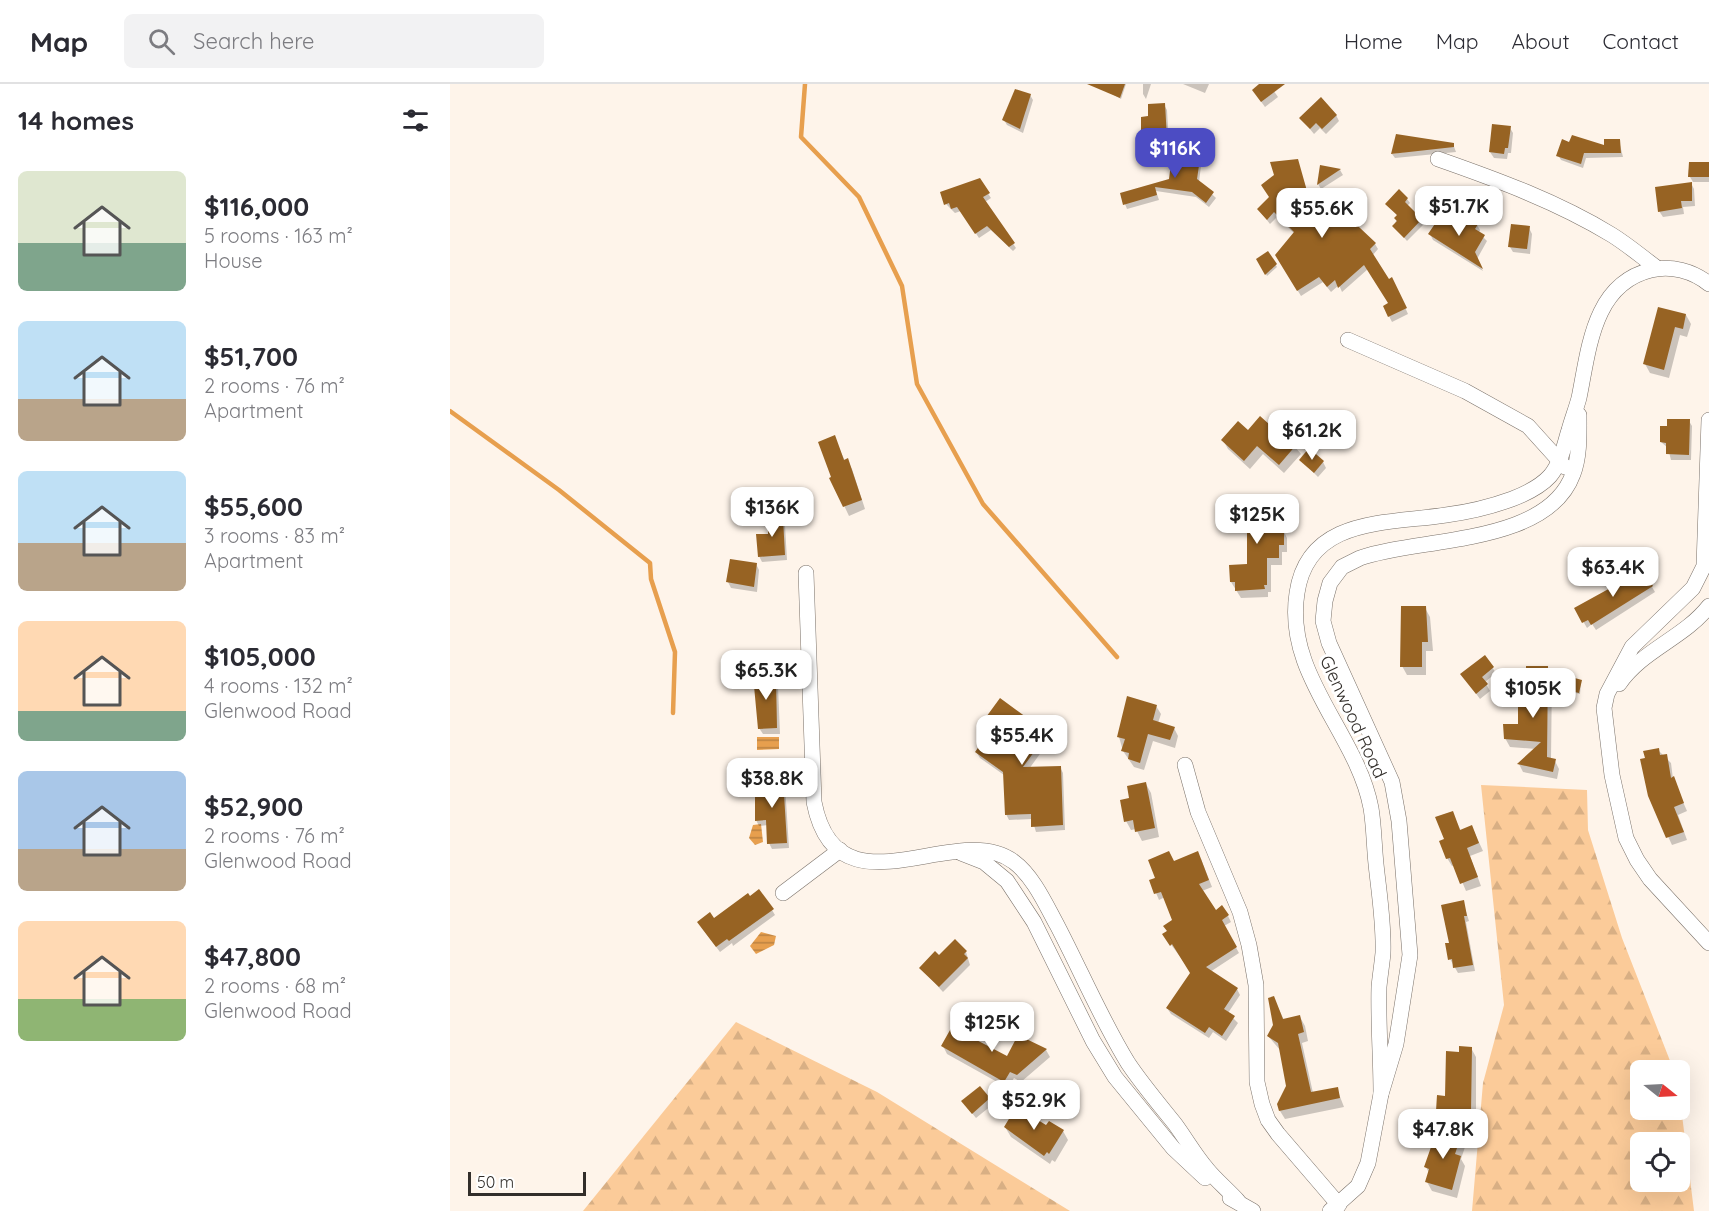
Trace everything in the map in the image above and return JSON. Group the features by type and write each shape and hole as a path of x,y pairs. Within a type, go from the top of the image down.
{"street":[{"path":"1438,159 1495,179 1577,216 1613,236 1657,268"},
{"name":"Glenwood Road","path":"1381,1094 1379,986 1383,928 1370,805 1360,776 1310,676 1302,654 1296,624 1298,586 1310,556 1327,541 1344,531 1466,512 1522,495 1545,481 1560,461 1578,400 1590,340 1603,306 1626,280 1657,268 1679,269 1702,278 1709,284"},
{"path":"1348,340 1465,392 1528,426 1572,477"},
{"name":"Glenwood Road","path":"1334,1208 1358,1186 1368,1163 1381,1094 1396,1044 1409,972 1410,927 1396,799 1386,768 1329,643 1323,621 1327,591 1342,567 1360,558 1485,535 1514,525 1552,502 1572,477 1578,447 1578,400"},
{"path":"1709,420 1704,566 1693,588 1637,640 1626,656 1605,701 1612,775 1626,838 1650,879 1709,943"},
{"path":"806,573 814,801 821,825 840,850 859,859 883,861 919,859 979,849 997,852 1016,863 1024,871 1049,911 1129,1065 1206,1168 1238,1201 1254,1211"},
{"path":"1606,721 1616,690 1625,676 1641,661 1700,617 1709,606"},
{"path":"1185,765 1198,812 1240,912 1249,945 1256,985 1257,1082 1262,1104 1268,1120 1334,1208"},
{"path":"783,893 840,850"}],"green space":[{"path":"1481,785 1587,790 1588,830 1622,938 1670,1060 1630,1060 1630,1120 1683,1120 1684,1132 1630,1132 1630,1192 1690,1192 1690,1179 1694,1211 1472,1211 1483,1083 1504,1005"},
{"path":"736,1022 877,1092 1070,1211 583,1211"}],"shaded area":[{"path":"757,737 779,737 779,749 757,750"},
{"path":"761,824 763,842 755,845 749,838 753,825"},
{"path":"761,932 776,936 774,945 756,954 750,946"}],"building":[{"path":"1087,84 1125,84 1120,98"},
{"path":"1259,84 1285,84 1261,102 1252,90"},
{"path":"1015,89 1031,94 1020,129 1002,120"},
{"path":"1321,97 1337,115 1322,129 1316,123 1310,129 1299,118"},
{"path":"1165,103 1167,139 1154,141 1154,134 1141,134 1141,117 1148,116 1148,104"},
{"path":"1492,124 1511,126 1508,148 1505,148 1504,154 1489,152"},
{"path":"1396,134 1454,143 1454,147 1391,154"},
{"path":"1572,135 1604,145 1604,139 1620,139 1621,153 1584,153 1581,164 1556,156 1562,139 1569,142"},
{"path":"1173,148 1201,152 1197,179 1214,192 1206,203 1192,192 1155,187 1157,195 1123,205 1120,193 1169,179"},
{"path":"1298,159 1307,191 1286,205 1306,225 1326,196 1376,243 1370,249 1389,279 1392,277 1407,308 1388,317 1383,306 1388,303 1364,265 1338,288 1335,280 1327,287 1319,277 1297,291 1275,255 1294,232 1274,212 1267,220 1257,209 1269,197 1261,185 1274,175 1270,162"},
{"path":"1689,162 1709,162 1709,177 1688,177"},
{"path":"1320,165 1341,169 1317,185"},
{"path":"980,178 990,193 983,197 1015,243 1009,247 987,226 975,234 957,207 951,209 949,203 944,205 940,192"},
{"path":"1692,182 1692,201 1681,201 1682,208 1658,212 1655,187"},
{"path":"1399,189 1408,198 1405,202 1422,219 1404,238 1392,226 1397,221 1394,218 1397,215 1385,204"},
{"path":"1441,215 1461,227 1468,217 1478,224 1475,229 1485,235 1475,252 1483,269 1428,234"},
{"path":"1511,224 1530,226 1527,249 1508,247"},
{"path":"1268,251 1277,264 1265,275 1256,259"},
{"path":"1658,307 1686,314 1683,329 1675,327 1664,370 1643,364"},
{"path":"1260,416 1281,435 1284,432 1297,444 1279,465 1257,446 1244,461 1221,440 1238,421 1248,430"},
{"path":"1667,419 1690,419 1689,455 1666,454 1666,443 1660,442 1660,426 1667,426"},
{"path":"835,435 844,460 848,458 862,500 843,507 829,478 831,477 818,442"},
{"path":"1309,448 1324,461 1314,473 1299,460"},
{"path":"1242,494 1267,495 1269,529 1284,529 1284,545 1279,545 1279,558 1267,558 1265,589 1235,591 1235,582 1230,582 1229,565 1247,564 1247,509 1241,508"},
{"path":"772,513 777,513 783,518 785,555 758,557 756,534 768,534 768,519"},
{"path":"730,559 757,563 754,587 726,582"},
{"path":"1643,570 1653,586 1591,625 1588,620 1582,623 1574,608"},
{"path":"1401,606 1426,606 1428,642 1422,642 1422,667 1400,667"},
{"path":"1485,655 1494,667 1482,677 1488,684 1476,694 1460,674"},
{"path":"1526,666 1548,666 1547,757 1556,759 1553,772 1517,764 1541,742 1504,739 1503,724 1518,724 1518,697 1526,697"},
{"path":"753,675 771,675 771,679 776,679 777,728 758,729"},
{"path":"1571,677 1582,680 1579,693 1568,690"},
{"path":"1127,696 1157,705 1153,720 1175,727 1170,740 1148,734 1140,763 1128,759 1129,753 1121,751 1125,739 1117,737"},
{"path":"1000,698 1048,733 1023,767 1061,766 1063,825 1031,827 1031,814 1005,815 1003,772 975,752 990,731 981,724"},
{"path":"1659,748 1660,755 1667,754 1671,778 1674,776 1684,803 1674,807 1684,832 1666,838 1648,796 1640,759 1645,758 1643,751"},
{"path":"783,778 787,843 767,844 766,820 755,821 755,780"},
{"path":"1146,782 1155,828 1135,832 1133,820 1124,822 1120,800 1129,798 1127,786"},
{"path":"1453,811 1460,830 1472,825 1479,843 1467,848 1478,877 1460,884 1450,858 1446,859 1439,841 1444,839 1435,817"},
{"path":"1169,851 1174,861 1198,851 1209,880 1199,884 1216,910 1222,905 1229,915 1222,920 1237,947 1206,967 1238,988 1224,1009 1235,1016 1222,1036 1209,1027 1205,1033 1166,1008 1190,973 1172,944 1170,946 1162,934 1167,931 1163,926 1172,920 1161,892 1154,894 1149,880 1155,878 1148,860"},
{"path":"759,889 774,909 729,941 727,939 716,947 697,922 710,912 714,918 748,893 750,896"},
{"path":"1464,900 1467,916 1464,916 1473,965 1453,968 1452,959 1448,960 1445,943 1449,943 1441,905"},
{"path":"955,939 967,951 964,954 968,958 939,987 919,968 935,951 939,955"},
{"path":"1274,996 1283,1019 1300,1015 1304,1032 1298,1034 1311,1092 1338,1087 1340,1098 1279,1111 1277,1104 1286,1086 1278,1043 1267,1036 1273,1025 1268,998"},
{"path":"954,1023 969,1031 967,1035 1007,1056 1018,1035 1047,1049 1017,1075 1010,1072 1004,1082 941,1046"},
{"path":"1459,1046 1472,1047 1471,1112 1436,1111 1437,1095 1445,1096 1446,1051 1459,1052"},
{"path":"980,1086 990,1098 972,1114 961,1101"},
{"path":"1015,1109 1020,1109 1046,1125 1049,1121 1064,1130 1049,1154 1047,1152 1044,1156 1004,1127"},
{"path":"1437,1130 1461,1136 1455,1154 1461,1156 1452,1190 1425,1182 1429,1169 1424,1167"}],"waterway":[{"path":"805,84 801,137 859,197 902,286 917,384 983,504 1117,657"},
{"path":"450,411 559,490 650,563 651,579 675,652 673,713"}]}
